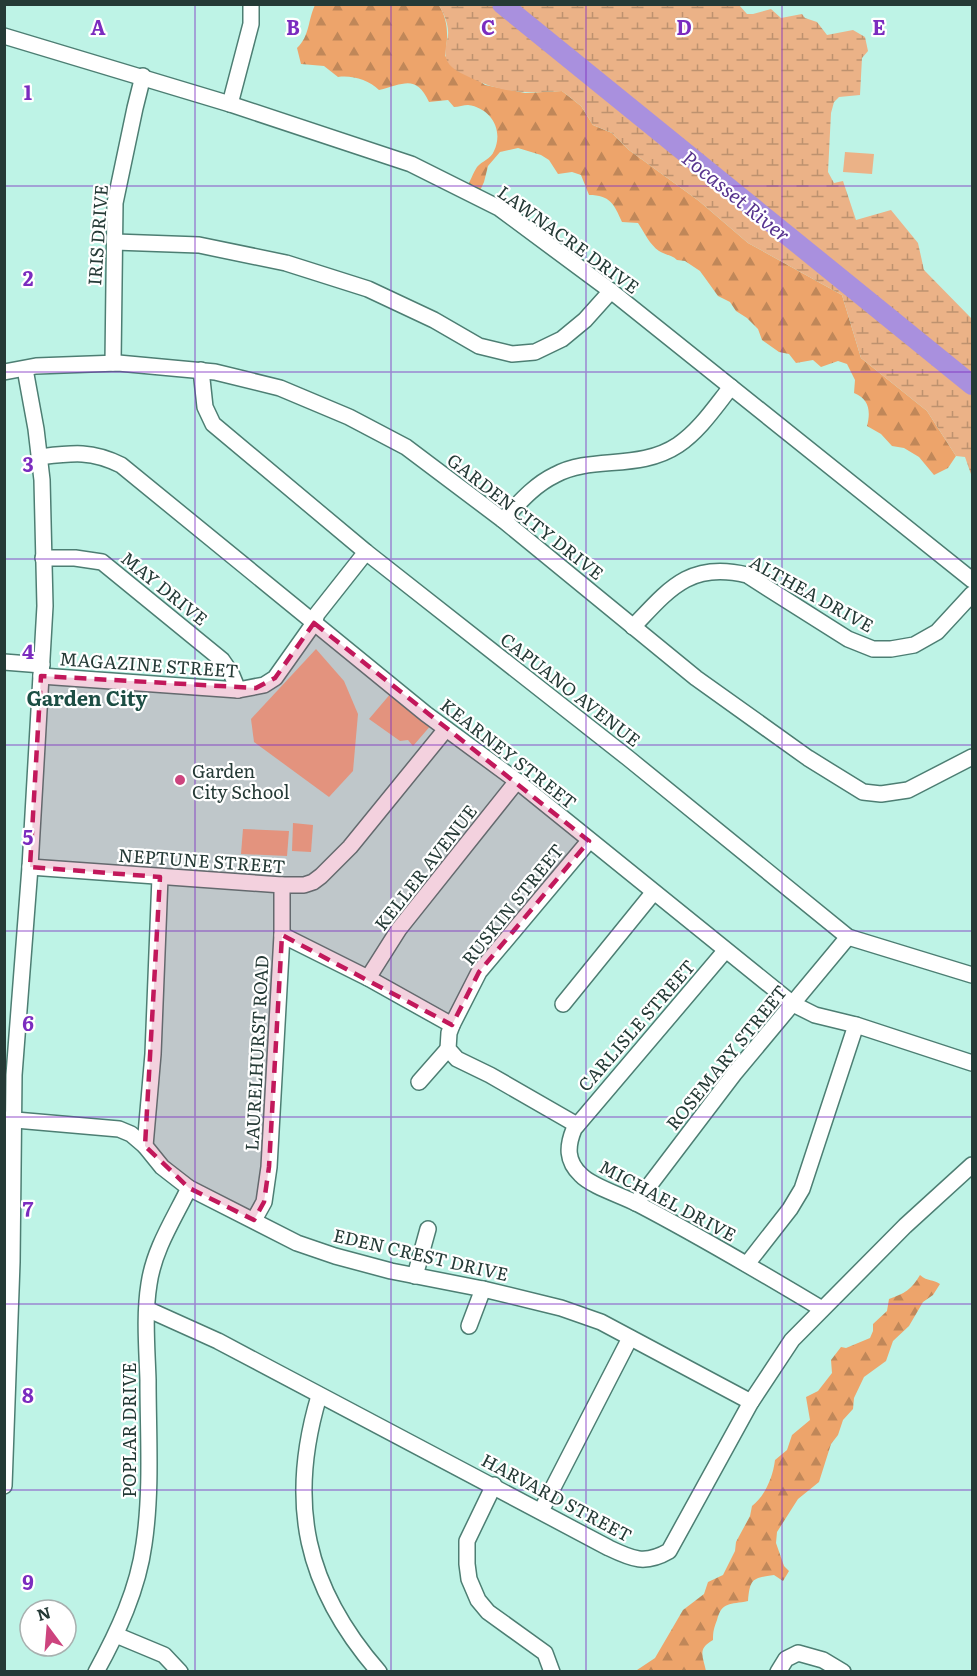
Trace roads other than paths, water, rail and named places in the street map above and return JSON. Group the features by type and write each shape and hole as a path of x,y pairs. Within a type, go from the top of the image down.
{"street":[{"path":"230,104 252,24 251,4"},
{"name":"LAWNACRE DRIVE","path":"4,36 143,76 411,164 499,208 611,291 972,580"},
{"name":"IRIS DRIVE","path":"113,363 115,203 143,76"},
{"path":"115,242 199,245 286,263 368,289 434,320 479,346 512,354 535,352 562,339 585,320 611,291"},
{"name":"GARDEN CITY DRIVE","path":"4,372 36,366 113,363 201,370 280,388 349,417 406,447 503,520 696,678 808,758 863,792 881,794 908,790 972,757"},
{"path":"4,1486 9,1120 30,867 45,606 42,480 25,369"},
{"name":"CAPUANO AVENUE","path":"201,370 206,407 213,424 366,552 627,758 848,937 972,975"},
{"path":"503,520 532,489 556,474 579,466 648,459 678,445 700,426 731,387"},
{"name":"KEARNEY STREET","path":"39,457 75,453 91,454 105,457 121,465 446,729 517,781 589,842 793,1004 815,1015 856,1025 972,1063"},
{"name":"MAGAZINE STREET","path":"4,662 42,671 238,690 264,686 275,678 314,623 317,614 366,552"},
{"name":"MAY DRIVE","path":"43,558 75,558 102,562 222,660 231,673 238,690"},
{"name":"ALTHEA DRIVE","path":"633,627 667,591 687,578 705,573 729,571 747,575 848,639 873,649 891,649 914,645 937,632 972,594"},
{"name":"NEPTUNE STREET","path":"30,867 282,885 303,885 313,882 350,847 446,729"},
{"name":"KELLER AVENUE","path":"368,978 399,929 517,781"},
{"name":"RUSKIN STREET","path":"452,1025 479,972 589,842"},
{"path":"145,1146 153,1054 160,877"},
{"name":"LAURELHURST ROAD","path":"254,1220 264,1202 269,1167 282,935 282,885"},
{"path":"563,1004 653,893"},
{"path":"282,935 368,978 452,1025 448,1049 419,1082"},
{"name":"ROSEMARY STREET","path":"636,1203 734,1074 848,937"},
{"name":"CARLISLE STREET","path":"577,1125 725,951"},
{"path":"747,1264 790,1209 802,1189 856,1025"},
{"path":"448,1049 457,1059 490,1075 577,1125"},
{"name":"EDEN CREST DRIVE","path":"9,1120 118,1129 131,1134 145,1146 162,1167 189,1188 297,1243 326,1253 415,1276 483,1289 561,1308 601,1322 751,1402"},
{"name":"MICHAEL DRIVE","path":"577,1125 568,1143 569,1156 573,1167 582,1177 636,1203 747,1264 822,1309"},
{"name":"HARVARD STREET","path":"147,1310 218,1341 634,1560 659,1557 669,1551 676,1540 751,1402 792,1340 905,1226 972,1165"},
{"name":"POPLAR DRIVE","path":"96,1671 116,1635 134,1589 144,1546 149,1496 148,1284 157,1252 189,1188"},
{"path":"415,1276 428,1229"},
{"path":"469,1326 483,1289"},
{"path":"541,1511 630,1338"},
{"path":"320,1396 311,1424 304,1466 303,1499 308,1538 335,1613 379,1671"},
{"path":"494,1485 467,1541 469,1580 478,1600 488,1612 546,1653 552,1671"},
{"path":"116,1635 164,1655 180,1671"},
{"path":"778,1671 786,1659 798,1653 823,1660 843,1671"}],"waterway":[{"name":"Pocasset River","path":"502,4 972,385"}],"place":[{"name":"Garden City School","path":"180,780"}],"district":[{"name":"Garden City","path":"87,697"}]}
